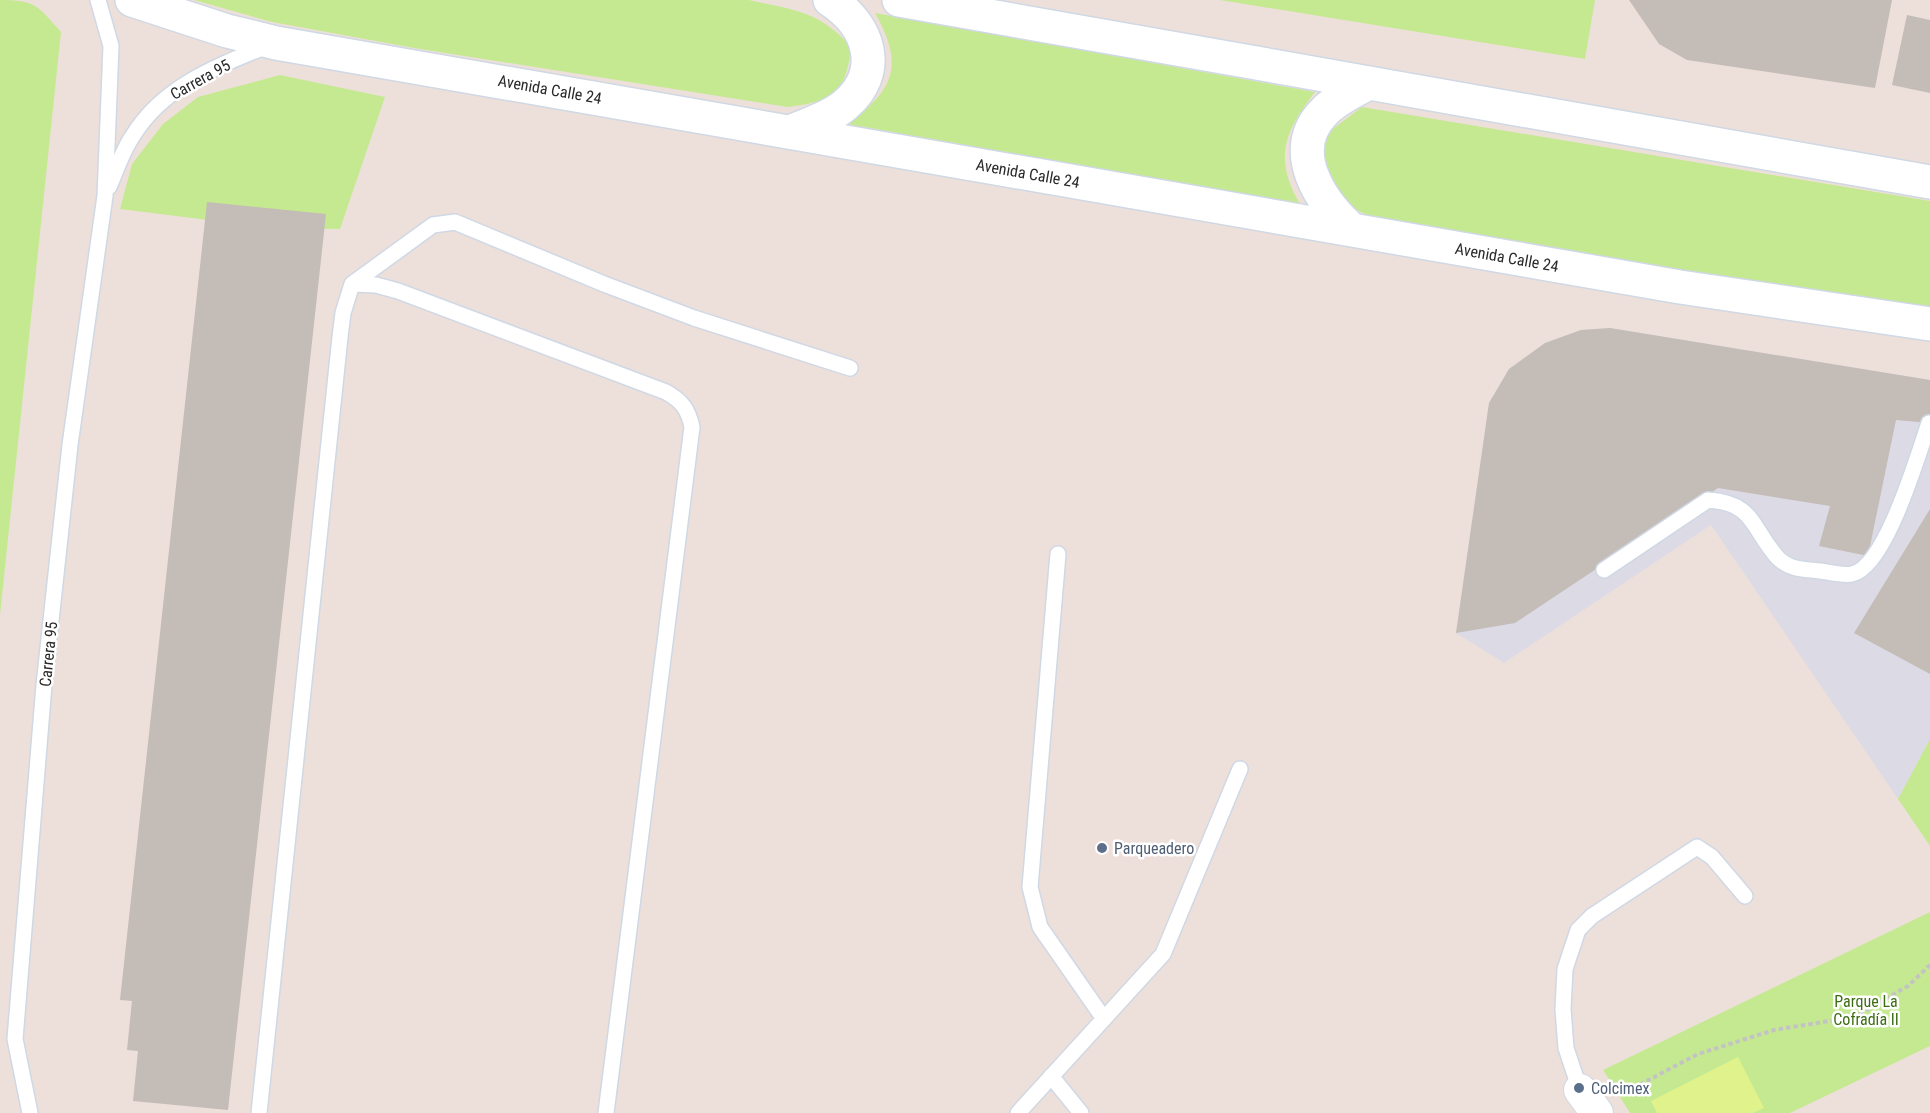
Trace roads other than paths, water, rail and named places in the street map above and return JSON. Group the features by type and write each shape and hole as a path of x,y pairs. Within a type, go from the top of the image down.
{"main road":[{"name":"Avenida Calle 24","path":"132,0 227,31 276,43 1692,289 1930,324"},
{"path":"790,132 844,107 860,89 869,72 869,52 862,35 851,19 830,0"},
{"path":"899,0 1930,182"},
{"path":"1351,229 1322,198 1311,176 1307,154 1311,130 1323,112 1367,84"}],"lane":[{"name":"Carrera 95","path":"30,1113 15,1039 44,685 69,456 105,195 111,46 98,0"},
{"name":"Carrera 95","path":"105,195 132,137 157,105 199,75 276,43"},
{"path":"259,1113 340,337 343,313 352,284 433,225 455,222 604,284 694,318 850,368"},
{"path":"352,284 376,285 410,295 666,392 678,398 688,411 692,427 606,1113"},
{"path":"1604,570 1708,500 1737,505 1747,514 1787,567 1851,575 1864,569 1891,529 1929,423"},
{"path":"1058,554 1029,887 1040,927 1104,1019"},
{"path":"1018,1113 1163,954 1239,770"},
{"path":"1597,1102 1566,1048 1563,1009 1565,969 1578,930 1592,916 1697,847 1712,857 1745,896"},
{"path":"1051,1076 1081,1113"}],"place":[{"name":"Parqueadero","path":"1102,848"},
{"name":"Colcimex","path":"1579,1088"}],"park label":[{"name":"Parque La Cofradía II","path":"1866,1010"}]}
